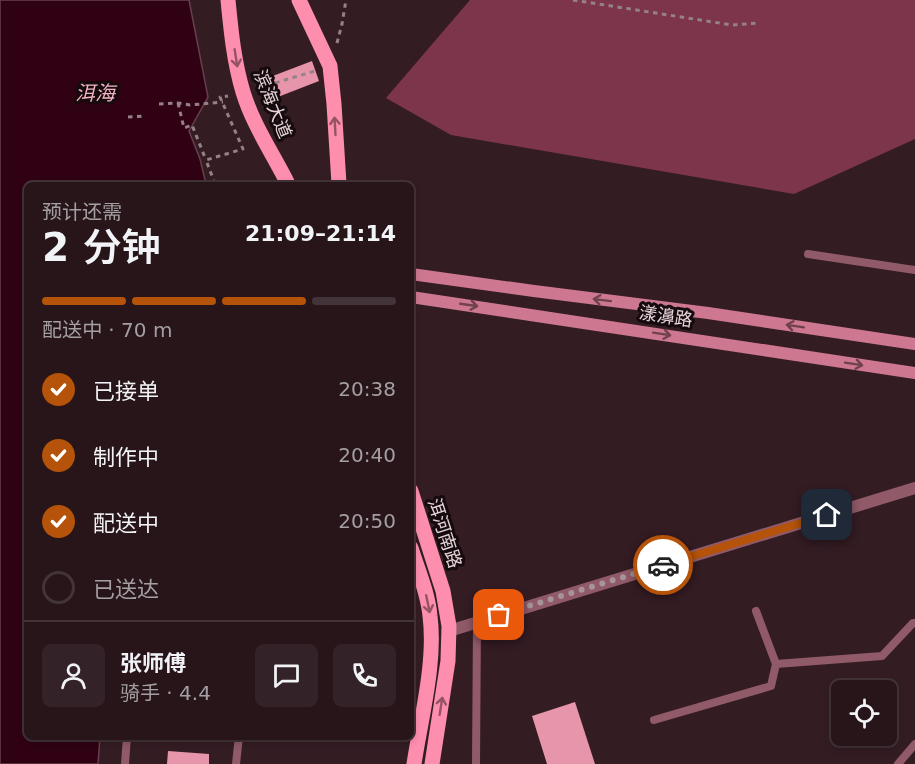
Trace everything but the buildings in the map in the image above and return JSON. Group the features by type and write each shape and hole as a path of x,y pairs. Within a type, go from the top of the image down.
{"main road":[{"name":"滨海大道","path":"228,0 236,62 243,93 287,182"},
{"path":"299,0 330,66 339,182"},
{"name":"漾濞路","path":"414,274 708,313 915,344"},
{"name":"漾濞路","path":"414,297 915,373"},
{"name":"洱河南路","path":"414,500 443,591 448,614 446,671 432,764"},
{"name":"洱河南路","path":"414,558 429,606 431,637 428,678 414,764"}],"street":[{"path":"449,631 915,488"}],"lane":[{"path":"808,254 915,270"},
{"path":"654,720 771,687 776,664 756,611"},
{"path":"476,764 477,622"},
{"path":"776,664 882,656 915,623"},
{"path":"125,764 127,740"},
{"path":"236,764 239,740"},
{"path":"898,764 915,744"}],"path":[{"path":"330,66 346,0"},
{"path":"573,0 732,25 759,23"},
{"path":"159,104 190,105 223,102"},
{"path":"177,103 184,128 192,125 206,160"},
{"path":"128,117 145,116"}],"shaded area":[{"path":"470,0 915,0 915,139 794,194 451,135 386,98"}],"water":[{"name":"洱海","path":"0,0 189,0 208,97 189,131 200,159 206,182 24,182 24,740 100,740 98,764 0,764"}],"way so far":[{"path":"499,615 663,565"}],"route":[{"path":"663,565 827,515"}]}
